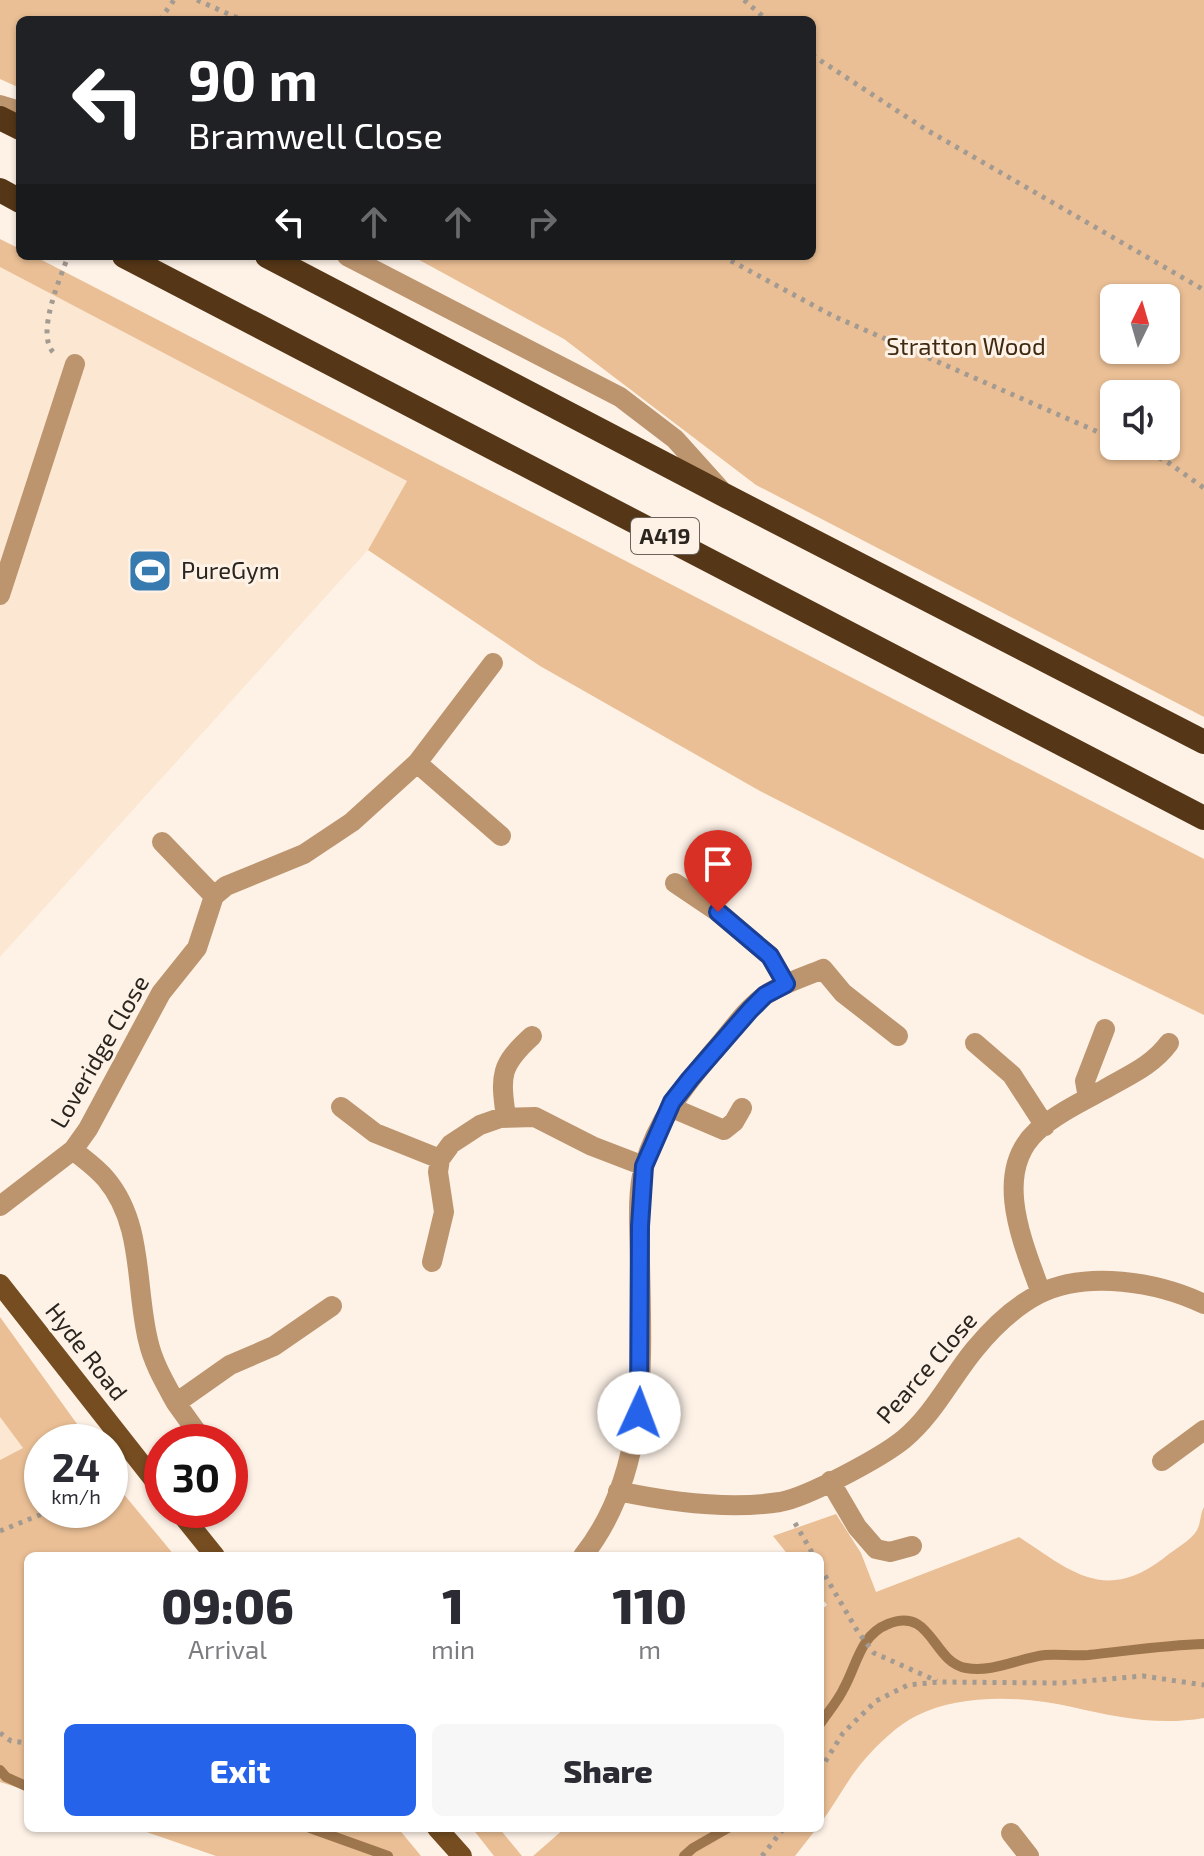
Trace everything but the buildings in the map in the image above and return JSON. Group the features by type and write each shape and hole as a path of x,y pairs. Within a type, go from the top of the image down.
{"highway":[{"name":"A419","path":"132,260 1204,818"},
{"name":"A419","path":"275,260 1204,742"}],"main road":[{"name":"Hyde Road","path":"0,1284 144,1467"},
{"path":"192,1528 212,1552"},
{"path":"441,1832 462,1856"}],"street":[{"path":"355,260 620,397 675,439 728,497"},
{"path":"0,595 75,364"},
{"path":"162,842 214,896 226,886 304,854 352,822 417,763 493,663"},
{"path":"417,763 501,836"},
{"path":"675,883 718,912 770,956 786,984"},
{"name":"Loveridge Close","path":"0,1206 73,1150 103,1104 161,993 197,948 214,896"},
{"path":"586,1552 605,1522 635,1437 639,1413 640,1226 644,1166 670,1107 690,1079 765,995 823,969 843,993 898,1036"},
{"path":"1088,1098 1085,1081 1105,1029"},
{"path":"506,1117 502,1089 504,1069 511,1056 532,1036"},
{"path":"975,1043 1012,1075 1045,1126"},
{"path":"1041,1293 1027,1253 1012,1186 1024,1148 1037,1131 1088,1098 1144,1068 1160,1056 1169,1043"},
{"path":"341,1107 358,1123 440,1159"},
{"path":"670,1107 724,1130 734,1122 742,1108"},
{"path":"432,1262 444,1212 438,1172 440,1159 451,1144 480,1125 506,1117 525,1116 544,1120 592,1146 644,1166"},
{"name":"Loveridge Close","path":"73,1150 108,1180 123,1206 137,1256 148,1343 176,1403 191,1424"},
{"name":"Pearce Close","path":"618,1491 686,1502 782,1502 880,1457 906,1438 935,1407 975,1349 996,1326 1041,1293 1065,1286 1137,1282 1204,1304"},
{"path":"176,1403 230,1365 274,1346 332,1306"},
{"path":"1162,1461 1204,1430"},
{"path":"830,1481 857,1527 876,1549 890,1552 912,1546"},
{"path":"1011,1833 1029,1856"}],"path":[{"path":"197,0 233,16"},
{"path":"744,0 762,16"},
{"path":"816,58 925,129 1204,290"},
{"path":"67,260 46,330 47,343 50,350 75,364"},
{"path":"729,260 833,316 1100,433"},
{"path":"1164,460 1204,488"},
{"path":"0,1531 24,1521"},
{"path":"824,1574 874,1653 938,1682"},
{"path":"824,1764 843,1733 876,1701 908,1685 938,1682 1062,1683 1143,1676 1204,1685"},
{"path":"0,1733 11,1741 24,1743"},
{"path":"762,1856 781,1832"}],"shaded area":[{"path":"0,267 408,481 368,550 0,957"},
{"path":"0,1417 23,1448 0,1460"}],"green space":[{"name":"Stratton Wood","path":"0,0 1204,0 1204,717 756,485 564,339 419,260 816,260 816,16 16,16 16,86 0,79"},
{"path":"0,239 16,247 16,260 42,260 1204,859 1204,1015 760,791 540,666 368,550 407,481 0,267"},
{"path":"0,1317 77,1424 24,1424 24,1528 128,1528 128,1499 144,1519 144,1528 152,1528 172,1552 24,1552 24,1790 0,1782 0,1460 23,1448 0,1417"},
{"path":"1204,1507 1204,1718 1170,1721 1137,1719 1053,1703 1013,1699 953,1703 916,1716 889,1735 853,1774 824,1818 824,1608 827,1605 824,1601 824,1552 786,1552 773,1536 836,1514 861,1553 876,1592 1019,1537 1089,1578 1124,1579 1164,1558 1197,1530"},
{"path":"147,1832 401,1832 421,1856 216,1856"},
{"path":"475,1832 502,1832 522,1856 494,1856"},
{"path":"560,1832 814,1832 795,1856 533,1856"}],"waterway":[{"path":"824,1718 842,1693 871,1635 888,1624 903,1620 923,1628 955,1664 976,1669 1045,1655 1088,1655 1204,1644"},
{"path":"0,1770 6,1777 24,1785"},
{"path":"321,1832 388,1856"},
{"path":"684,1856 721,1832"}],"place":[{"name":"PureGym","path":"150,571"}],"route":[{"path":"639,1413 640,1226 644,1166 672,1102 750,1010 765,995 786,984 770,956 718,912"}]}
